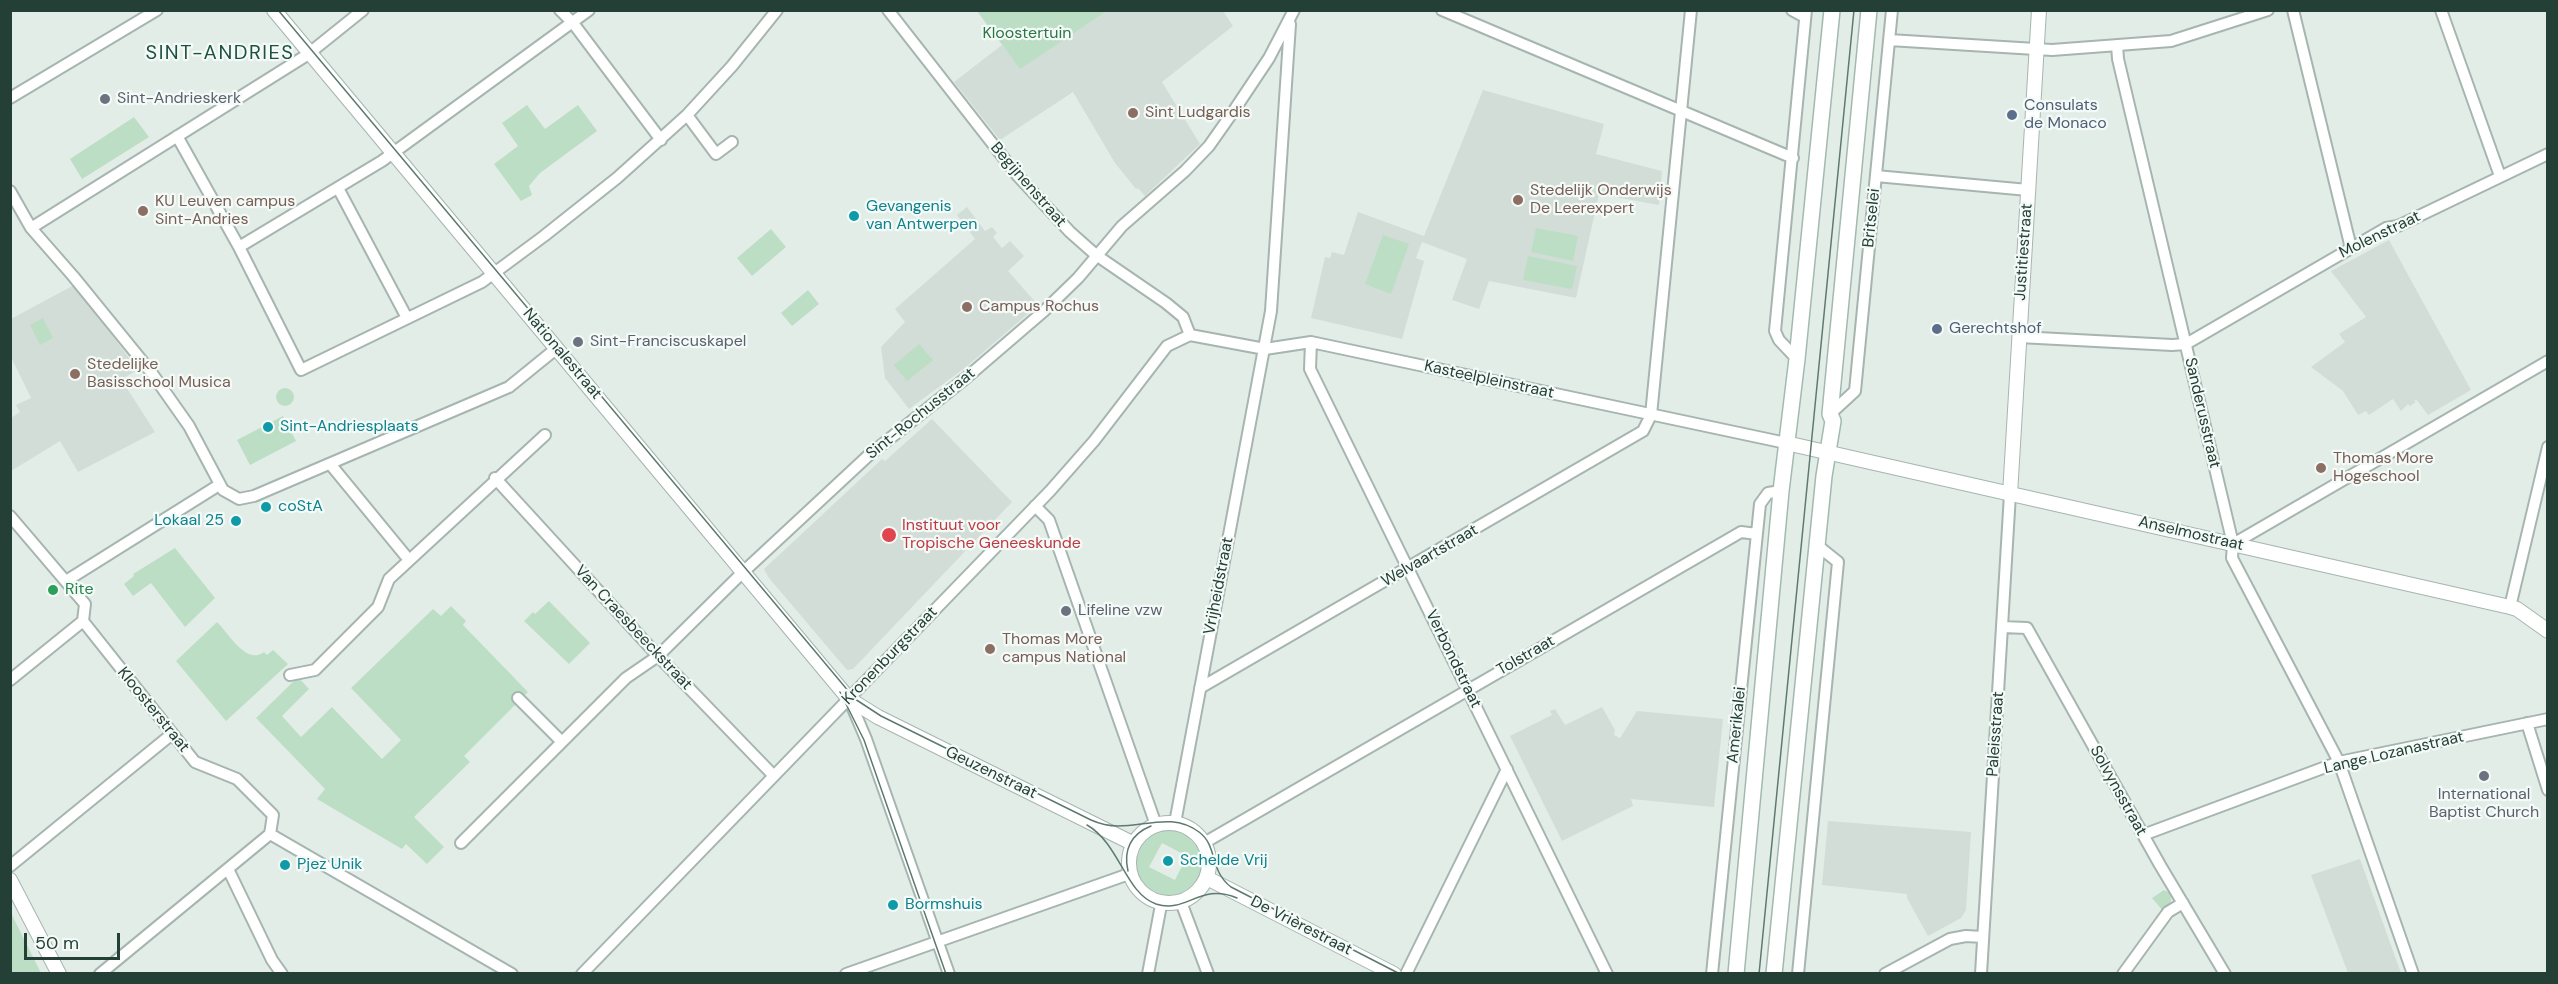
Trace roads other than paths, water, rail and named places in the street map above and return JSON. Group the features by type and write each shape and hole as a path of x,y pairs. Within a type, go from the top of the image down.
{"main road":[{"path":"1786,443 1797,359 1832,10"},
{"name":"Britselei","path":"1828,453 1833,421 1830,414 1869,10"},
{"name":"Amerikalei","path":"1736,974 1786,443"},
{"path":"1774,974 1828,453"}],"street":[{"path":"10,98 157,10"},
{"name":"Nationalestraat","path":"274,10 849,699"},
{"path":"31,228 310,54 363,10"},
{"path":"560,10 573,23 661,140"},
{"path":"239,247 394,153 589,10"},
{"path":"177,136 239,247 301,370 482,282 494,273 617,178 661,140 732,66 777,10"},
{"name":"Begijnenstraat","path":"888,10 1017,175 1070,232 1096,255 1183,317 1190,335"},
{"path":"1442,10 1793,158"},
{"path":"1651,415 1691,10"},
{"path":"1792,10 1806,14 1774,331 1779,340 1797,359"},
{"name":"Britselei","path":"1830,414 1855,391 1892,10"},
{"name":"Justitiestraat","path":"2010,494 2039,10"},
{"path":"1889,40 2037,49 2171,41 2268,10"},
{"path":"2294,10 2351,248"},
{"path":"2441,10 2500,176"},
{"name":"Sint-Rochusstraat","path":"461,843 626,678 658,656 743,572 869,455 966,378 1044,311 1078,278 1122,226 1185,171 1209,146 1269,58 1292,16"},
{"name":"Vrijheidstraat","path":"1175,823 1271,310 1292,16"},
{"name":"Sanderusstraat","path":"2117,45 2118,59 2233,544 2232,558 2339,762 2413,974"},
{"path":"687,115 716,154 732,142"},
{"name":"Molenstraat","path":"2186,344 2386,228 2398,226 2547,154"},
{"path":"1876,176 2028,190"},
{"path":"338,188 407,318"},
{"path":"10,191 31,228 151,372 189,426 219,485 233,498 246,499 331,465 509,387 557,348"},
{"name":"Kasteelpleinstraat","path":"1190,335 1265,349 1311,342 1786,443"},
{"name":"Kronenburgstraat","path":"582,974 1035,506 1094,441 1167,346 1190,335"},
{"path":"2019,337 2186,344"},
{"name":"Verbondstraat","path":"1311,342 1310,369 1607,974"},
{"path":"2233,544 2547,361"},
{"name":"Welvaartstraat","path":"1200,688 1643,431 1651,415"},
{"path":"290,675 315,670 378,607 389,579 495,478 545,435"},
{"path":"1786,443 1828,453"},
{"path":"2510,607 2547,447"},
{"name":"Anselmostraat","path":"1828,453 2510,607 2517,609 2547,631"},
{"path":"331,465 409,560"},
{"name":"Van Craesbeeckstraat","path":"495,478 658,656 774,776"},
{"path":"66,580 219,485"},
{"name":"Amerikalei","path":"1712,974 1761,500 1768,493 1781,491"},
{"name":"Paleisstraat","path":"1981,974 2010,494"},
{"path":"1035,506 1049,520 1156,825"},
{"name":"Kloosterstraat","path":"10,516 85,604 83,621 195,762 237,778 273,815 270,834"},
{"name":"Tolstraat","path":"1204,843 1741,532 1757,534"},
{"path":"1798,974 1838,562 1818,546"},
{"path":"10,680 83,621"},
{"name":"Solvynsstraat","path":"2002,627 2027,628 2143,835 2225,974"},
{"path":"518,698 562,742"},
{"path":"849,699 866,739 949,974"},
{"name":"Geuzenstraat","path":"849,699 878,717 1134,844"},
{"name":"Lange Lozanastraat","path":"2143,835 2339,762 2547,719"},
{"path":"2527,723 2547,790"},
{"path":"10,866 172,734"},
{"path":"1406,974 1508,769"},
{"path":"1175,823 1195,832 1204,843 1210,864 1207,878 1197,893 1181,902 1161,904 1145,896 1129,874 1129,858 1134,844 1143,832 1156,825 1175,823"},
{"path":"100,974 270,834 512,974"},
{"path":"228,868 272,960 282,974"},
{"path":"846,974 1129,874"},
{"name":"De Vrièrestraat","path":"1207,878 1395,974"},
{"path":"10,880 59,974"},
{"path":"1181,902 1208,974"},
{"path":"2123,974 2168,912 2183,903"},
{"path":"1148,974 1161,904"},
{"path":"1885,974 1950,939 1983,938"}],"tram line":[{"path":"278,10 855,699 881,716 1094,821 1118,826 1160,822 1189,826 1205,838 1219,873 1231,887 1400,974"},
{"path":"1759,974 1854,10"},
{"path":"840,692 864,740 946,974"},
{"path":"1087,825 1107,844 1137,890 1156,904 1177,905 1213,894 1224,894 1237,898"},
{"path":"1128,871 1127,856 1130,844 1138,833 1151,826"}],"place":[{"name":"Sint-Andrieskerk","path":"105,99"},
{"name":"Sint Ludgardis","path":"1133,113"},
{"name":"Consulats de Monaco","path":"2012,115"},
{"name":"Stedelijk Onderwijs De Leerexpert","path":"1518,200"},
{"name":"KU Leuven campus Sint-Andries","path":"143,211"},
{"name":"Gevangenis van Antwerpen","path":"854,216"},
{"name":"Campus Rochus","path":"967,307"},
{"name":"Gerechtshof","path":"1937,329"},
{"name":"Sint-Franciscuskapel","path":"578,342"},
{"name":"Stedelijke Basisschool Musica","path":"75,374"},
{"name":"Sint-Andriesplaats","path":"268,427"},
{"name":"Thomas More Hogeschool","path":"2321,468"},
{"name":"coStA","path":"266,507"},
{"name":"Lokaal 25","path":"236,521"},
{"name":"Instituut voor Tropische Geneeskunde","path":"889,535"},
{"name":"Rite","path":"53,590"},
{"name":"Lifeline vzw","path":"1066,611"},
{"name":"Thomas More campus National","path":"990,649"},
{"name":"International Baptist Church","path":"2484,776"},
{"name":"Schelde Vrij","path":"1168,861"},
{"name":"Pjez Unik","path":"285,865"},
{"name":"Bormshuis","path":"893,905"}],"district":[{"name":"SINT-ANDRIES","path":"220,54"}],"park label":[{"name":"Kloostertuin","path":"1027,34"}]}
